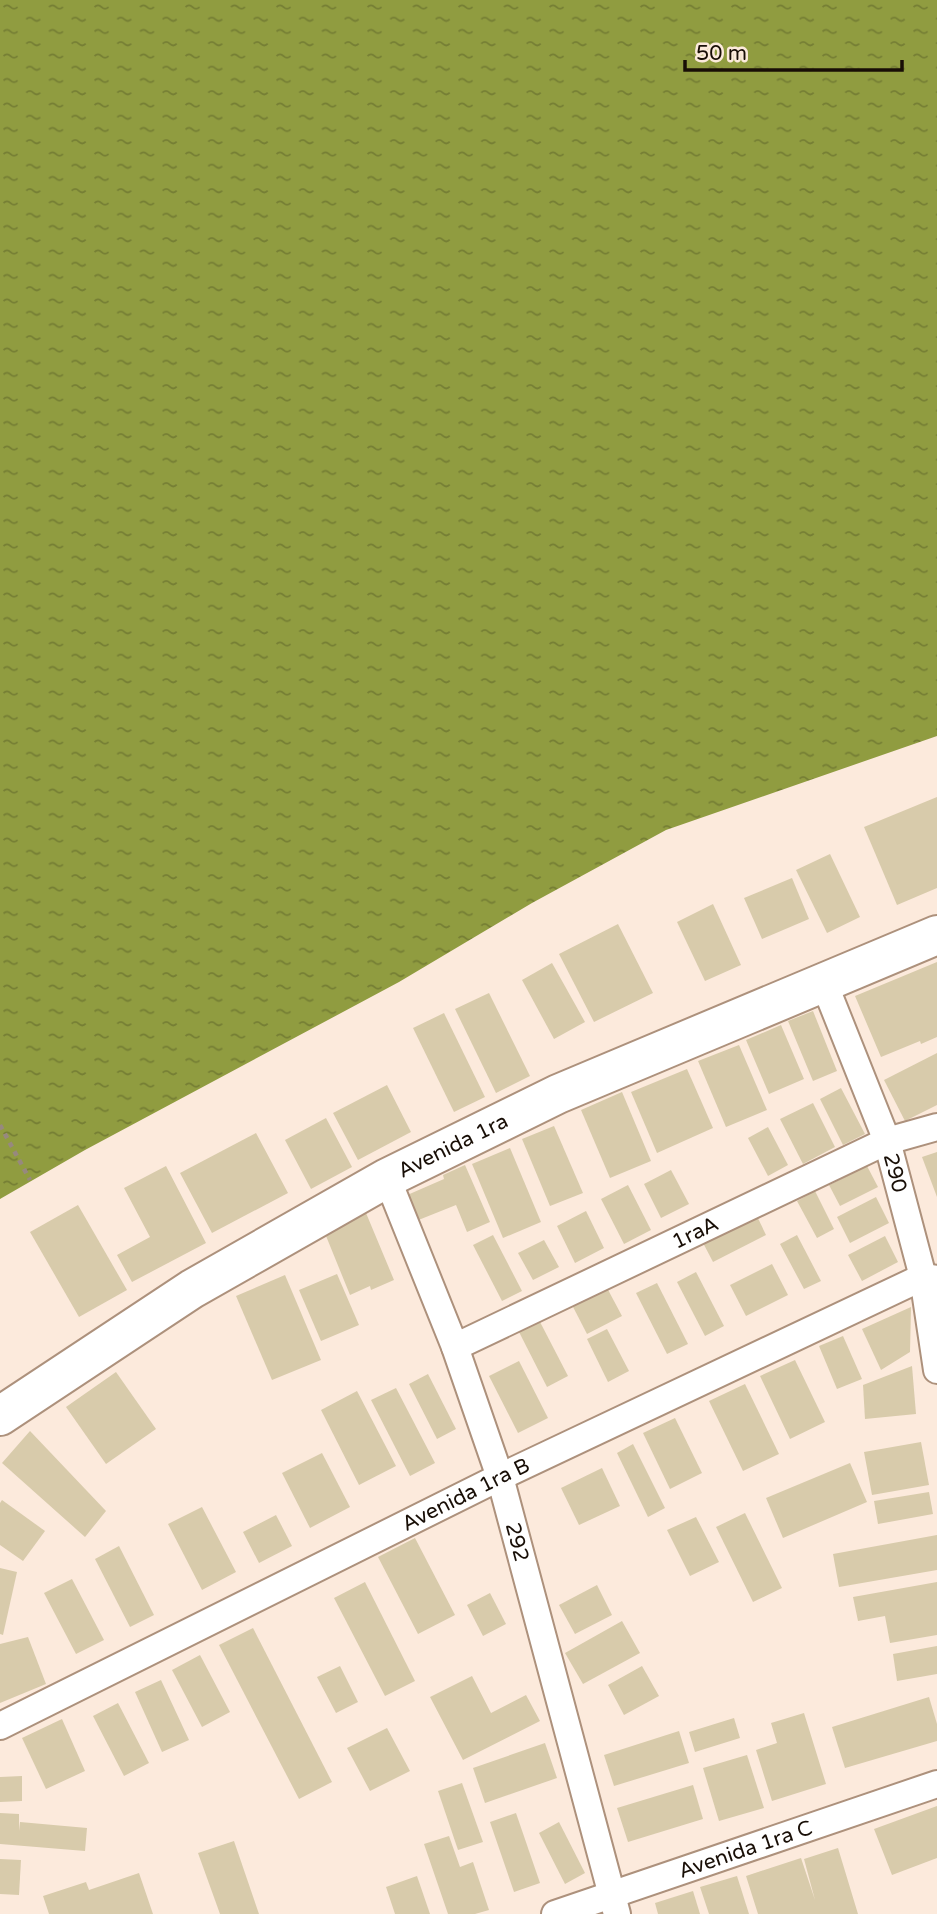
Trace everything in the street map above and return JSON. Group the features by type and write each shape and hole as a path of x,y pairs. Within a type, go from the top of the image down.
{"street":[{"name":"Avenida 1ra","path":"0,1416 192,1289 387,1178 558,1094 824,984 937,934"},
{"name":"290","path":"824,984 887,1141 930,1278 937,1370"},
{"name":"1raA","path":"455,1347 887,1141 937,1127"},
{"name":"292","path":"387,1178 455,1347 500,1477 615,1904"},
{"name":"Avenida 1ra B","path":"0,1726 500,1477 930,1278"},
{"name":"Avenida 1ra C","path":"555,1914 615,1904 937,1784"}],"path":[{"path":"0,1125 30,1180"}],"water":[{"path":"0,0 937,0 937,736 666,830 532,903 399,982 85,1150 0,1199"}],"building":[{"path":"937,797 937,888 897,905 864,827"},
{"path":"830,854 860,917 827,933 796,870"},
{"path":"792,878 809,919 762,939 744,898"},
{"path":"713,904 741,965 705,981 677,922"},
{"path":"618,924 653,993 594,1022 559,954"},
{"path":"937,962 937,1037 881,1057 855,996"},
{"path":"552,963 585,1022 554,1039 522,980"},
{"path":"489,993 530,1076 496,1093 455,1009"},
{"path":"813,1011 837,1071 813,1081 788,1021"},
{"path":"444,1013 485,1097 454,1112 413,1028"},
{"path":"781,1025 804,1079 769,1094 746,1040"},
{"path":"739,1045 767,1110 726,1127 698,1061"},
{"path":"937,1053 937,1105 905,1121 884,1080"},
{"path":"687,1069 713,1128 657,1153 631,1092"},
{"path":"387,1085 411,1132 358,1160 333,1113"},
{"path":"841,1088 865,1134 843,1145 820,1099"},
{"path":"622,1092 651,1161 610,1178 581,1110"},
{"path":"813,1103 835,1147 803,1164 780,1119"},
{"path":"326,1118 352,1167 311,1189 285,1140"},
{"path":"554,1126 583,1193 550,1206 522,1139"},
{"path":"768,1127 788,1165 768,1176 748,1138"},
{"path":"256,1133 288,1193 212,1233 180,1173"},
{"path":"510,1148 541,1222 503,1238 472,1164"},
{"path":"937,1152 937,1197 922,1157"},
{"path":"465,1165 490,1222 467,1232 456,1205 416,1221 405,1196 444,1179 443,1175"},
{"path":"166,1166 206,1243 132,1282 117,1255 150,1237 124,1188"},
{"path":"867,1166 878,1187 840,1206 829,1185"},
{"path":"671,1170 689,1204 661,1218 644,1184"},
{"path":"628,1185 651,1230 624,1244 601,1199"},
{"path":"815,1191 834,1229 817,1238 797,1201"},
{"path":"876,1197 889,1223 850,1243 837,1217"},
{"path":"78,1205 127,1290 79,1317 30,1232"},
{"path":"586,1211 604,1248 575,1263 557,1226"},
{"path":"755,1212 766,1235 713,1262 701,1239"},
{"path":"366,1213 394,1280 350,1295 324,1231"},
{"path":"493,1235 522,1291 502,1301 473,1245"},
{"path":"797,1235 821,1281 804,1289 780,1244"},
{"path":"885,1236 898,1262 862,1281 848,1255"},
{"path":"544,1240 559,1267 533,1280 518,1253"},
{"path":"772,1264 788,1295 746,1316 730,1285"},
{"path":"696,1272 724,1326 705,1336 677,1282"},
{"path":"337,1274 359,1325 321,1341 299,1290"},
{"path":"285,1275 321,1360 272,1380 236,1296"},
{"path":"657,1283 688,1344 667,1354 636,1293"},
{"path":"606,1286 622,1316 587,1334 571,1303"},
{"path":"911,1307 910,1352 881,1370 862,1329"},
{"path":"539,1320 568,1376 547,1387 518,1330"},
{"path":"607,1329 629,1371 608,1382 587,1339"},
{"path":"843,1336 862,1379 837,1389 819,1346"},
{"path":"795,1360 825,1422 790,1439 760,1376"},
{"path":"519,1361 548,1418 518,1433 489,1376"},
{"path":"912,1366 916,1414 865,1419 863,1385"},
{"path":"116,1372 156,1429 106,1464 66,1407"},
{"path":"428,1374 456,1429 437,1439 409,1384"},
{"path":"745,1384 779,1454 743,1471 709,1401"},
{"path":"396,1388 435,1463 410,1476 371,1400"},
{"path":"357,1391 396,1466 359,1485 321,1410"},
{"path":"675,1418 702,1473 670,1489 643,1433"},
{"path":"30,1431 106,1511 85,1537 2,1463"},
{"path":"921,1442 929,1485 872,1495 864,1452"},
{"path":"633,1444 665,1508 648,1517 617,1453"},
{"path":"322,1453 350,1507 310,1528 282,1473"},
{"path":"850,1463 867,1502 783,1538 766,1498"},
{"path":"602,1468 620,1506 579,1525 561,1488"},
{"path":"929,1492 933,1514 878,1524 874,1501"},
{"path":"2,1500 45,1531 23,1561 0,1545"},
{"path":"202,1507 236,1572 202,1590 168,1524"},
{"path":"745,1513 782,1588 753,1602 716,1527"},
{"path":"276,1515 292,1546 259,1563 243,1532"},
{"path":"696,1517 719,1562 690,1576 667,1530"},
{"path":"937,1535 937,1570 839,1587 833,1554"},
{"path":"415,1538 455,1615 418,1634 378,1557"},
{"path":"119,1546 154,1615 130,1627 95,1559"},
{"path":"0,1568 17,1572 3,1635 0,1634"},
{"path":"72,1579 104,1640 76,1654 44,1593"},
{"path":"365,1582 415,1681 385,1696 334,1598"},
{"path":"937,1582 937,1635 890,1643 885,1616 858,1621 853,1597"},
{"path":"597,1585 612,1615 575,1634 559,1605"},
{"path":"490,1593 506,1624 483,1636 467,1605"},
{"path":"622,1621 640,1653 583,1684 565,1653"},
{"path":"253,1628 332,1782 299,1799 219,1645"},
{"path":"28,1637 46,1684 0,1703 0,1644"},
{"path":"937,1646 937,1674 897,1681 893,1654"},
{"path":"200,1655 230,1712 202,1727 172,1670"},
{"path":"340,1666 358,1702 336,1713 317,1677"},
{"path":"642,1666 659,1696 624,1715 608,1685"},
{"path":"472,1676 491,1713 526,1695 540,1721 463,1760 430,1697"},
{"path":"161,1680 189,1740 162,1752 135,1692"},
{"path":"929,1697 937,1724 937,1741 845,1768 832,1727"},
{"path":"118,1703 149,1763 124,1776 93,1716"},
{"path":"804,1713 826,1784 772,1801 756,1750 777,1743 771,1723"},
{"path":"734,1718 740,1738 695,1752 689,1732"},
{"path":"62,1719 85,1771 46,1789 22,1738"},
{"path":"387,1728 410,1771 370,1791 347,1748"},
{"path":"679,1731 689,1763 614,1786 604,1755"},
{"path":"545,1743 557,1778 485,1803 473,1768"},
{"path":"747,1755 764,1808 719,1821 703,1768"},
{"path":"22,1776 22,1801 0,1802 0,1777"},
{"path":"462,1783 483,1842 458,1850 438,1791"},
{"path":"693,1785 703,1819 628,1842 617,1808"},
{"path":"937,1806 937,1858 892,1875 874,1829"},
{"path":"0,1813 19,1814 19,1831 20,1822 87,1828 85,1851 0,1844"},
{"path":"516,1813 540,1883 514,1892 490,1822"},
{"path":"559,1822 585,1873 565,1884 539,1833"},
{"path":"449,1836 460,1867 473,1862 489,1910 475,1914 448,1914 424,1844"},
{"path":"234,1841 259,1914 220,1914 198,1853"},
{"path":"838,1848 858,1914 758,1914 746,1876 801,1858 815,1900 804,1859"},
{"path":"0,1859 21,1860 19,1895 0,1894"},
{"path":"139,1873 153,1914 49,1914 43,1896 86,1882 89,1890"},
{"path":"417,1876 430,1914 395,1914 386,1887"},
{"path":"737,1876 749,1914 709,1914 700,1887"},
{"path":"693,1891 700,1914 658,1914 655,1903"}]}
